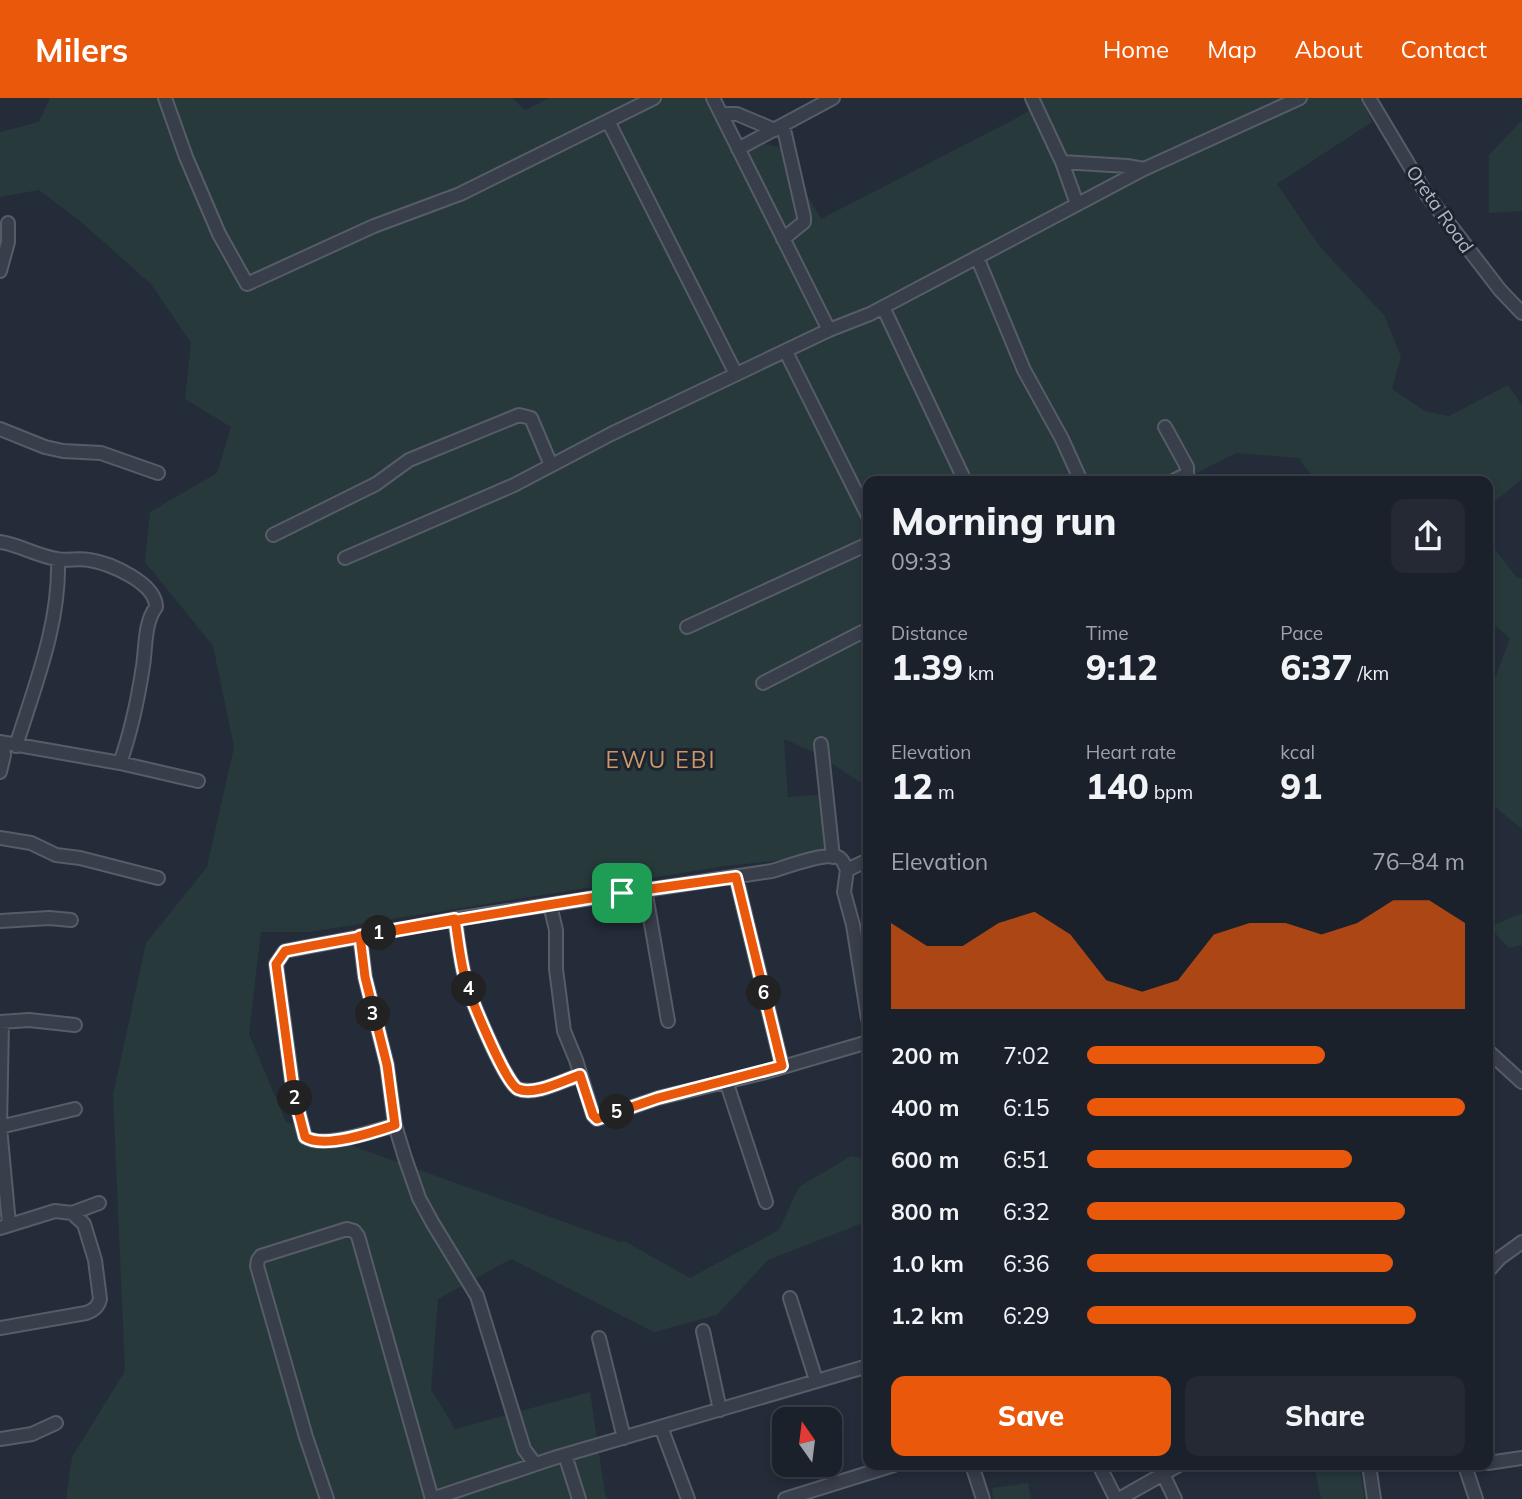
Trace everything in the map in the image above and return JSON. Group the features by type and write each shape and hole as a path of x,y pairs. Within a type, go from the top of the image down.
{"street":[{"path":"165,98 186,157 219,234 247,284 374,226 460,194 654,98"},
{"path":"713,98 829,330"},
{"path":"738,149 833,98"},
{"path":"1032,98 1062,162 1077,204"},
{"path":"345,558 506,489 736,374 883,307 1144,169 1300,98"},
{"name":"Oreta Road","path":"1369,98 1427,195 1500,290 1522,313"},
{"path":"721,114 737,114 779,128"},
{"path":"608,121 736,374"},
{"path":"779,128 804,217 804,222 783,239"},
{"path":"1062,162 1144,169"},
{"path":"1118,166 1124,180"},
{"path":"0,271 8,242 8,223"},
{"path":"977,257 1024,370 1062,439 1079,476"},
{"path":"883,307 963,476"},
{"path":"786,352 863,506"},
{"path":"273,535 376,484 409,460 519,415 531,418 551,465"},
{"path":"1165,427 1187,467 1187,474 1183,476"},
{"path":"0,429 45,447 101,453 158,474"},
{"path":"0,542 58,560 92,560 115,567 146,588 156,602 149,620 128,747 120,763"},
{"path":"687,626 863,546"},
{"path":"16,746 48,646 59,588 58,560"},
{"path":"763,683 863,632"},
{"path":"0,772 4,755 1,743 120,763 198,781"},
{"path":"821,744 833,857"},
{"path":"0,838 31,843 57,855 80,858 158,878"},
{"path":"395,1125 368,1134 320,1142 305,1137 293,1090 276,964 285,951 455,919 772,871 833,857 841,859 847,870 844,892 863,969"},
{"path":"847,870 863,862"},
{"path":"736,877 782,1066"},
{"path":"645,889 668,1021"},
{"path":"550,905 556,930 556,970 564,1031 593,1115 597,1119 658,1098 863,1043"},
{"path":"0,921 49,918 71,920"},
{"path":"455,919 465,979 484,1028 510,1081 520,1090 535,1090 580,1075"},
{"path":"360,936 365,977 387,1065 395,1125 419,1198 477,1296 524,1449 535,1464"},
{"path":"75,1025 29,1020 1,1022 0,1127 4,1226 55,1211 72,1213 99,1203"},
{"path":"1493,1060 1522,1082"},
{"path":"726,1081 766,1202"},
{"path":"0,1127 75,1109"},
{"path":"0,1328 86,1313 99,1304 95,1260 84,1224 72,1213"},
{"path":"327,1499 306,1437 257,1266 261,1256 347,1229 358,1236 432,1499 471,1493 535,1464 863,1367"},
{"path":"1494,1260 1522,1242"},
{"path":"790,1298 816,1380"},
{"path":"703,1331 720,1410"},
{"path":"599,1338 624,1438"},
{"path":"0,1439 32,1434 56,1423"},
{"path":"661,1427 688,1499"},
{"path":"565,1455 579,1499"},
{"path":"1493,1462 1522,1458"},
{"path":"785,1499 878,1470"},
{"path":"974,1470 983,1499"},
{"path":"1102,1470 1118,1499 1170,1470"},
{"path":"1370,1470 1374,1499"},
{"path":"1470,1470 1476,1499"},
{"path":"1163,1474 1175,1499"}],"shaded area":[{"path":"50,98 512,98 525,110 549,98 706,98 744,140 779,147 821,219 1028,112 1025,98 1361,98 1372,122 1277,184 1320,247 1384,315 1401,357 1392,389 1425,411 1449,416 1508,385 1522,405 1522,479 1493,503 1493,476 1312,476 1299,458 1236,453 1191,476 863,476 863,785 820,755 784,739 788,797 826,794 840,854 726,866 309,932 261,932 249,1034 286,1122 620,1242 624,1241 690,1278 779,1230 799,1187 851,1156 863,1158 863,1223 768,1260 717,1315 654,1332 511,1259 438,1299 431,1389 455,1429 590,1392 605,1494 608,1499 66,1499 72,1457 125,1371 113,1095 146,943 207,867 234,747 213,646 145,562 150,512 217,473 231,427 185,399 191,343 151,284 81,222 39,190 0,197 0,132 39,122"},
{"path":"1522,120 1522,211 1489,213 1489,155"},
{"path":"1493,547 1517,578 1522,578 1522,829 1493,805 1493,684 1510,638 1493,624"},
{"path":"1522,913 1522,945 1509,948 1493,931 1493,925"},
{"path":"1315,1470 1360,1470 1365,1499 1321,1499"},
{"path":"1028,1483 1031,1499 993,1499 992,1488"}],"district":[{"name":"EWU EBI","path":"661,760"}],"route":[{"path":"622,893 455,919 360,936 285,951 276,964 293,1090 305,1137 320,1142 368,1134 395,1125 387,1065 375,1025 360,936 455,919 465,979 484,1028 510,1081 520,1090 535,1090 580,1075 593,1115 597,1119 658,1098 782,1066 736,877 622,893"}]}
